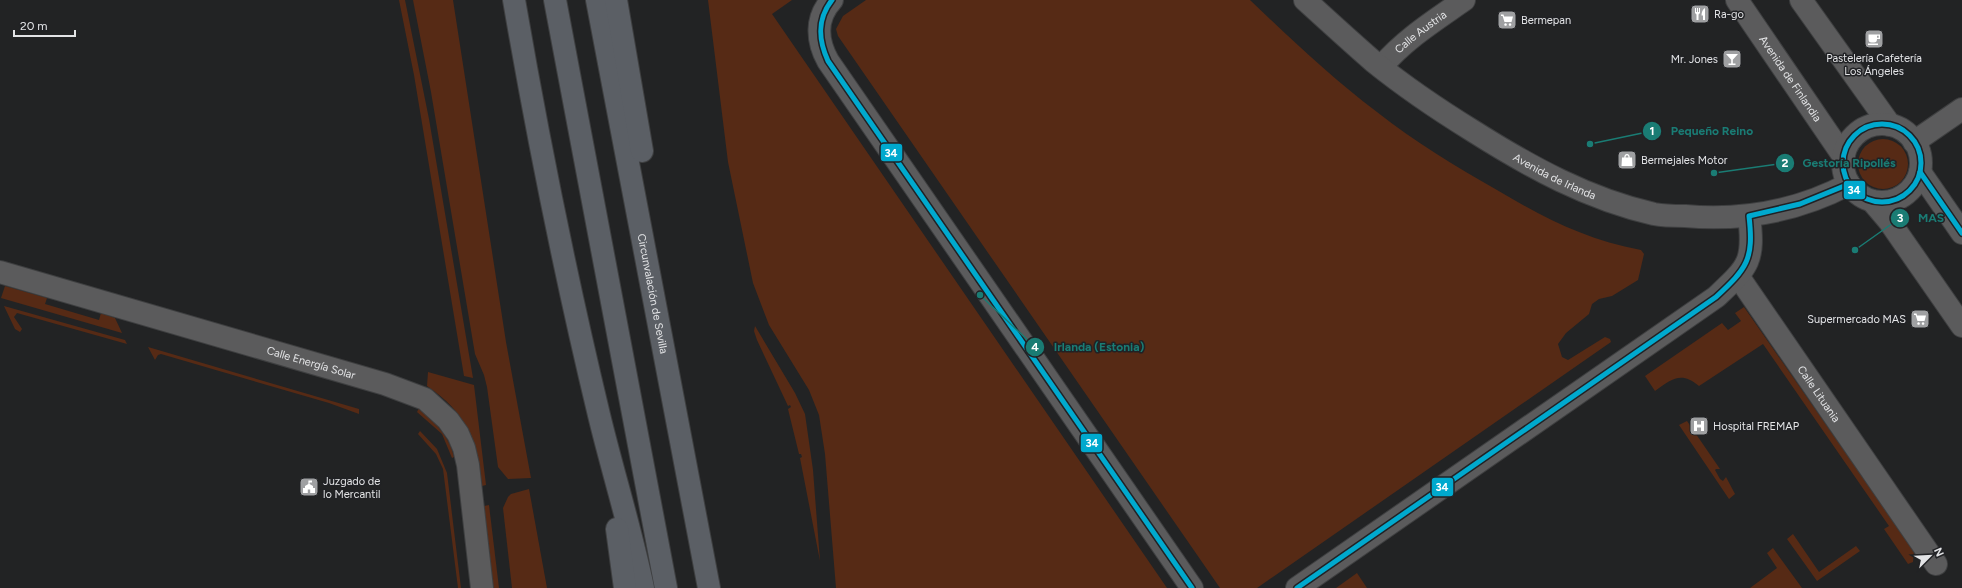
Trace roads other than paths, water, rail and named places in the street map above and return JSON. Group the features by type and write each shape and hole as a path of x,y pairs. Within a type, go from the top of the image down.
{"highway":[{"path":"512,0 560,247 599,417 634,545 643,588"},
{"path":"555,0 666,588"},
{"name":"Circunvalación de Sevilla","path":"597,0 709,588"},
{"path":"616,0 644,163 642,232"},
{"path":"599,417 625,588"}],"street":[{"path":"832,0 823,13 819,33 822,48 828,61 1192,588"},
{"name":"Avenida de Irlanda","path":"1305,0 1381,67 1454,119 1519,160 1562,182 1606,200 1656,214 1702,218 1749,216 1780,211 1821,198 1849,184"},
{"name":"Calle Austria","path":"1381,67 1399,47 1411,37 1464,0"},
{"name":"Avenida de Finlandia","path":"1737,0 1844,157"},
{"path":"1801,0 1890,125"},
{"path":"1914,142 1962,109"},
{"path":"1881,124 1890,125 1899,128 1914,142 1921,162 1920,172 1912,188 1902,197 1890,202 1872,201 1859,195 1849,184 1844,171 1844,157 1850,141 1864,129 1881,124"},
{"path":"1920,172 1962,233"},
{"path":"1872,201 1889,221 1962,326"},
{"path":"1297,588 1716,297 1738,276 1746,266 1751,246 1749,216"},
{"name":"Calle Energía Solar","path":"0,272 385,384 425,399 448,420 464,448 471,486 482,588"},
{"name":"Calle Lituania","path":"1738,276 1936,564"}],"place":[{"name":"Ra-go","path":"1700,14"},
{"name":"Bermepan","path":"1507,20"},
{"name":"Pastelería Cafetería Los Ángeles","path":"1874,39"},
{"name":"Mr. Jones","path":"1732,59"},
{"name":"Pequeño Reino","path":"1590,144"},
{"name":"Bermejales Motor","path":"1627,160"},
{"name":"Gestoría Ripollés","path":"1714,173"},
{"name":"MAS","path":"1855,250"},
{"name":"Irlanda (Estonia)","path":"980,295"},
{"name":"Supermercado MAS","path":"1920,319"},
{"name":"Hospital FREMAP","path":"1699,426"},
{"name":"Juzgado de lo Mercantil","path":"309,487"}]}
